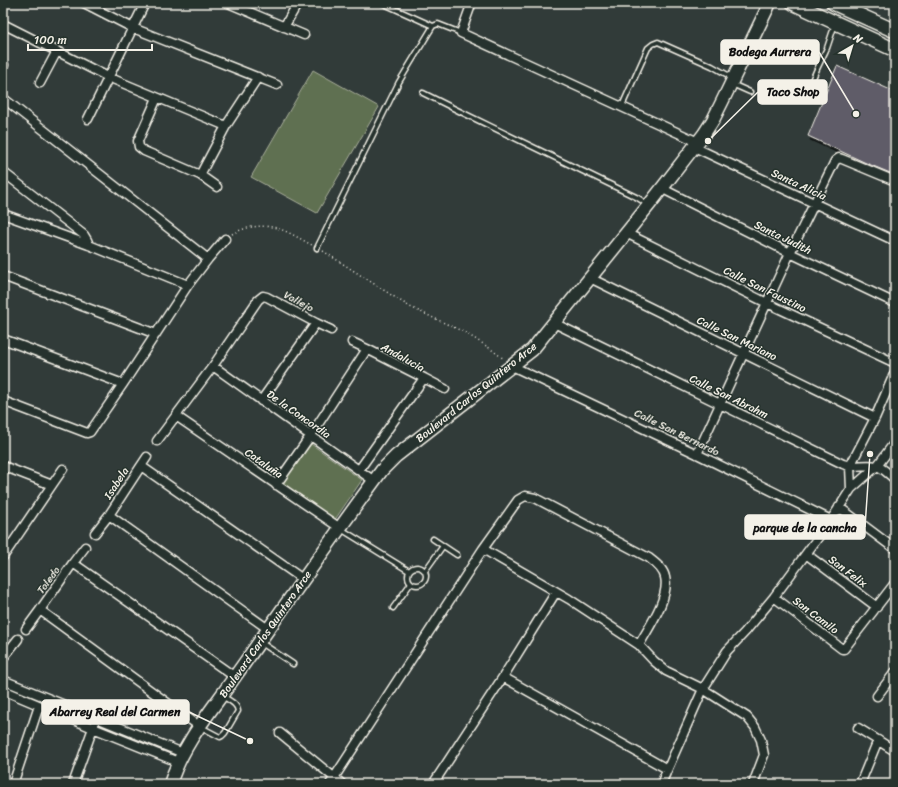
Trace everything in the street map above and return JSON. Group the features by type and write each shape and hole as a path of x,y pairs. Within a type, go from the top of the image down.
{"main road":[{"path":"793,3 895,50"},
{"path":"833,3 895,31"}],"street":[{"path":"84,3 133,28 277,85"},
{"path":"88,119 145,3"},
{"path":"228,3 304,35"},
{"path":"284,27 298,3"},
{"path":"462,33 470,8 470,3"},
{"name":"Boulevard Carlos Quintero Arce","path":"170,784 180,758 199,726 222,696 382,470 396,456 532,350 649,205 696,144 713,120 770,3"},
{"path":"3,24 108,78 226,126"},
{"path":"882,25 895,24"},
{"name":"Santa Alicia","path":"462,33 622,106 814,203 895,241"},
{"path":"40,83 57,51"},
{"path":"200,175 226,126 258,77"},
{"path":"3,98 208,259"},
{"path":"157,98 138,141 139,147 144,151 200,175 217,187"},
{"path":"697,454 790,253 835,161 838,158 842,159 895,181"},
{"path":"3,172 84,235 89,245"},
{"name":"Santa Judith","path":"661,188 790,253 895,303"},
{"path":"3,214 89,245 188,285"},
{"name":"Calle San Faustino","path":"626,233 895,364"},
{"path":"3,401 89,433 188,285 225,239"},
{"path":"3,276 156,334"},
{"name":"Calle San Mariano","path":"590,278 875,418"},
{"name":"Vallejo","path":"213,366 258,300 263,296 316,323 261,401"},
{"path":"316,323 331,330"},
{"name":"Calle San Abrahm","path":"554,323 843,464 850,466 877,466"},
{"path":"3,339 123,384"},
{"path":"352,342 367,349"},
{"name":"Andalucia","path":"276,485 311,435 367,349 424,378 359,470"},
{"path":"157,442 213,366"},
{"name":"De la Concordia","path":"213,366 374,481"},
{"name":"Calle San Bernardo","path":"512,366 831,520"},
{"path":"851,489 850,466 875,418 895,372"},
{"path":"424,378 445,389"},
{"name":"Cataluña","path":"176,416 340,528"},
{"path":"660,784 703,689 728,651 774,597 831,520 851,489 877,466 895,442"},
{"path":"141,466 147,457"},
{"path":"3,466 52,485"},
{"name":"Isabela","path":"268,629 109,515 141,466 304,580"},
{"path":"877,466 895,479"},
{"path":"3,557 63,469"},
{"path":"332,781 483,549 518,500 525,496 535,498 649,558 658,566 665,576 666,586 662,602 640,645"},
{"path":"839,507 895,549"},
{"path":"95,533 109,515"},
{"path":"73,563 85,547"},
{"path":"483,549 556,592 640,645 654,662 666,672 703,689 747,717 755,727 761,740 764,755 753,784"},
{"name":"San Felix","path":"806,554 877,607"},
{"name":"Toledo","path":"199,726 40,610 73,563 235,677"},
{"path":"877,607 895,582"},
{"path":"433,784 503,677 556,592"},
{"name":"San Camilo","path":"774,597 842,649 845,648 877,607"},
{"path":"26,629 40,610"},
{"path":"3,658 18,639"},
{"path":"877,696 892,683 895,672"},
{"path":"503,677 667,769"},
{"path":"3,680 97,717 180,758"},
{"path":"3,690 93,728 180,758"},
{"path":"13,784 39,706"},
{"path":"76,783 97,717"},
{"path":"858,728 895,751"},
{"path":"280,733 332,781 342,784"},
{"path":"860,784 878,740"}],"lane":[{"path":"382,3 433,26"},
{"path":"318,248 399,82 433,26 438,24 462,33"},
{"path":"807,92 836,24"},
{"path":"622,106 648,48 658,42 712,66 750,92"},
{"path":"423,93 638,198 649,205"},
{"path":"340,528 409,571"},
{"path":"433,539 457,555"},
{"path":"425,571 417,566 411,568 408,577 411,583 417,585 423,583 426,577 425,571 443,546"},
{"path":"393,608 411,583"},
{"path":"260,641 293,664"},
{"path":"199,726 220,737 225,733 238,711 238,707 222,696"}],"path":[{"path":"225,239 250,227 273,227 286,231 318,248 410,307 464,332 488,347 512,366"}],"green space":[{"path":"313,70 379,107 317,213 251,177"},
{"path":"311,444 362,480 334,521 281,485"}],"building":[{"path":"837,66 895,92 895,175 808,136"}],"place":[{"name":"Bodega Aurrera","path":"856,114"},
{"name":"Taco Shop","path":"708,141"},
{"name":"parque de la cancha","path":"870,454"},
{"name":"Abarrey Real del Carmen","path":"250,741"}]}
